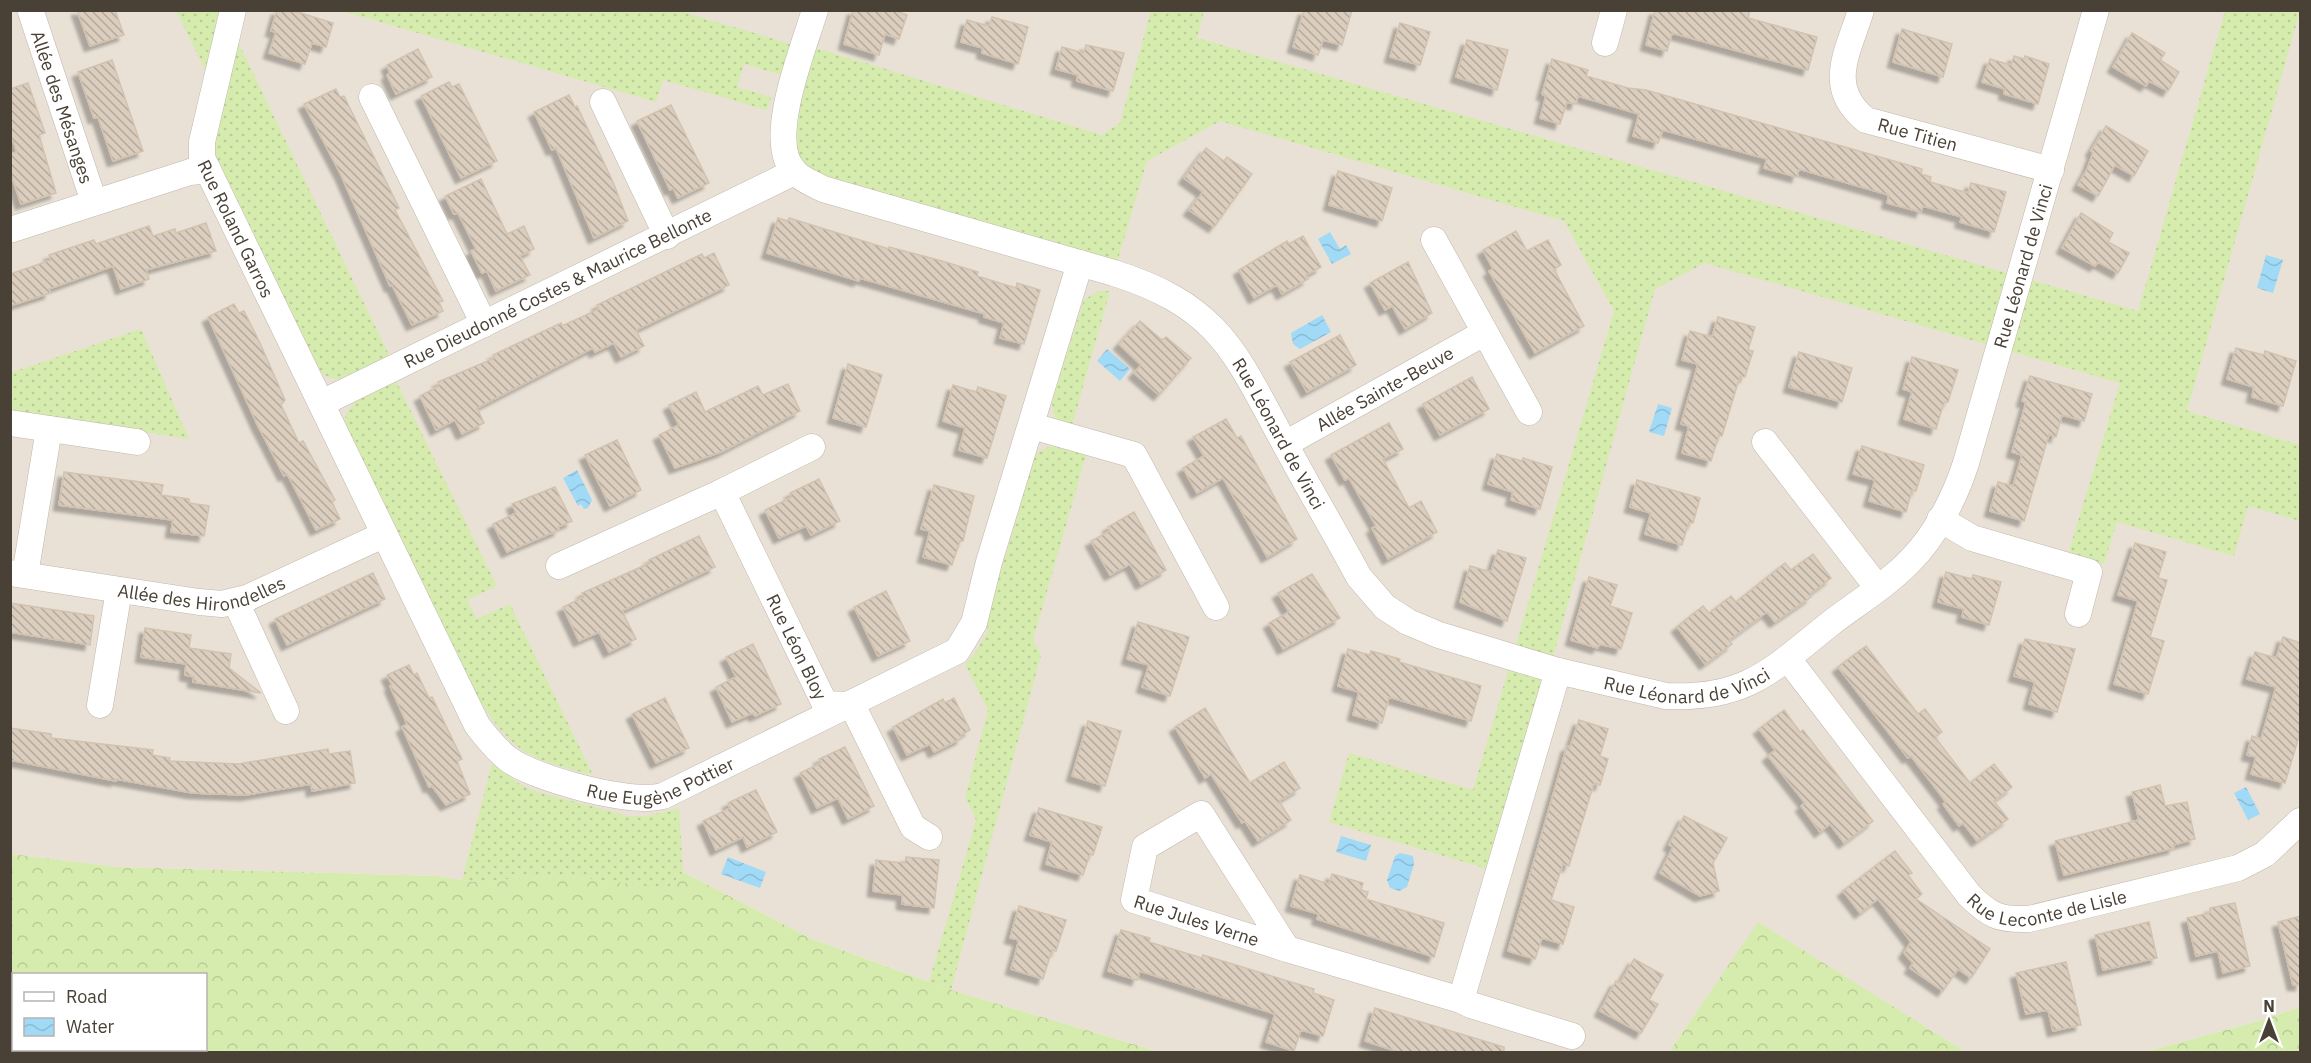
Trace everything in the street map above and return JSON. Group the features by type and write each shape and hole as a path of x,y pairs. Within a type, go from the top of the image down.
{"street":[{"name":"Rue Roland Garros","path":"233,10 201,142 201,154 322,403"},
{"path":"795,172 784,152 782,126 815,10"},
{"path":"1605,43 1614,10"},
{"name":"Rue Titien","path":"1861,10 1843,70 1842,90 1850,107 1866,120 2050,170"},
{"name":"Rue Léonard de Vinci","path":"795,172 823,189 1080,262 1152,285 1176,297 1200,315 1234,351 1359,577 1385,607 1408,622 1439,636 1558,671 1666,696 1690,697 1713,694 1750,683 1773,671 1910,562 1940,519 1958,488 1966,463 2096,10"},
{"name":"Allée des Mésanges","path":"32,12 94,202"},
{"path":"372,97 484,324"},
{"path":"603,102 667,236"},
{"path":"10,230 190,172 208,170"},
{"name":"Rue Dieudonné Costes & Maurice Bellonte","path":"322,403 795,172"},
{"path":"1434,240 1529,412"},
{"name":"Rue Eugène Pottier","path":"322,403 383,535 477,725 493,746 509,759 535,774 631,797 657,798 950,657 964,642 974,623 988,562 1032,426 1080,262"},
{"name":"Allée Sainte-Beuve","path":"1285,444 1484,333"},
{"path":"10,423 137,442"},
{"path":"1032,426 1134,455 1216,607"},
{"path":"18,574 49,429"},
{"path":"1765,442 1878,588"},
{"path":"559,566 722,492 812,447"},
{"name":"Rue Léon Bloy","path":"722,492 825,704 852,705 913,827 929,837"},
{"path":"1940,519 1972,538 2089,572 2078,614"},
{"name":"Allée des Hirondelles","path":"18,574 199,603 236,602 383,535"},
{"path":"100,705 119,590"},
{"path":"236,602 286,711"},
{"name":"Rue Leconte de Lisle","path":"1788,659 1969,895 1987,912 2006,920 2029,919 2238,868 2265,854 2301,821"},
{"path":"1461,999 1558,671"},
{"name":"Rue Jules Verne","path":"1287,949 1201,814 1145,847 1134,900 1287,949 1461,999 1471,1005 1572,1036"}],"shaded area":[{"path":"11,11 2300,11 2300,1007 2262,1020 2145,1052 1966,1052 1758,923 1669,1052 1160,1052 951,990 812,939 683,872 668,889 474,882 438,876 118,867 11,854"}],"green space":[{"path":"176,11 221,11 206,71"},
{"path":"342,11 680,11 804,48 823,50 1102,135 1120,123 1151,11 1204,11 1197,38 2138,311 2225,11 2300,11 2187,411 2300,445 2300,521 2248,506 2234,556 2117,522 2104,564 2068,554 2120,383 1705,263 1655,289 1550,668 1498,872 1329,822 1349,753 1473,790 1614,311 1564,221 1220,121 1147,161 1114,273 794,172 795,79 744,64 737,87 771,97 767,110 663,80 656,102"},
{"path":"238,42 390,357 351,378 333,379 313,366 215,159 213,148"},
{"path":"1098,291 1110,291 1071,429 1055,417 1052,408 1053,397 1084,300"},
{"path":"141,329 189,439 11,411 10,373"},
{"path":"396,381 497,586 467,600 477,619 510,604 593,775 543,761 517,746 487,711 459,664 369,477 345,421 351,406 357,401"},
{"path":"1052,445 1087,452 1033,640 1041,655 951,990 929,982 976,820 965,797 988,710 965,664 973,656 987,633 989,608 1019,512 1029,465 1036,454"},
{"path":"492,763 521,785 538,792 628,816 648,816 679,808 683,872 668,889 563,875 474,882 462,880"},
{"path":"11,854 118,867 438,876 474,882 563,875 668,889 683,872 812,939 951,990 1160,1052 11,1052"},
{"path":"1758,922 1966,1052 1669,1052"},
{"path":"2300,1007 2300,1052 2145,1052 2262,1020"}],"water":[{"path":"1330,232 1340,249 1346,245 1351,254 1332,264 1318,239"},
{"path":"2266,255 2283,260 2273,293 2257,288"},
{"path":"1322,315 1331,332 1300,349 1293,344 1291,333"},
{"path":"1107,349 1130,369 1120,381 1097,361"},
{"path":"1658,404 1672,408 1664,436 1649,432"},
{"path":"577,470 592,500 588,508 584,509 581,504 578,506 563,478"},
{"path":"2246,787 2260,814 2248,820 2234,793"},
{"path":"1341,836 1371,845 1366,861 1336,852"},
{"path":"1400,853 1413,856 1414,864 1407,887 1399,891 1390,888 1387,880 1395,856"},
{"path":"728,857 766,872 760,888 721,874"}],"building":[{"path":"77,10 115,10 124,35 90,46"},
{"path":"277,10 291,10 333,23 326,47 312,43 305,64 269,53 276,32 271,31"},
{"path":"853,10 893,10 907,15 899,39 885,34 879,55 844,44"},
{"path":"1304,10 1352,10 1342,45 1323,40 1318,55 1293,47"},
{"path":"1655,10 1750,10 1748,18 1817,37 1808,70 1672,33 1667,51 1646,45"},
{"path":"992,17 1028,27 1018,64 982,53 983,48 961,42 967,20 989,26"},
{"path":"1400,23 1430,32 1420,65 1390,57"},
{"path":"1902,29 1952,44 1943,77 1893,62"},
{"path":"2132,33 2165,53 2160,60 2179,72 2168,91 2149,81 2146,86 2113,67"},
{"path":"1467,40 1508,50 1497,90 1456,77"},
{"path":"1086,45 1124,53 1113,91 1077,81 1078,75 1056,69 1062,47 1084,53"},
{"path":"418,49 432,77 396,94 387,75 390,73 387,65"},
{"path":"2014,56 2024,59 2025,56 2049,64 2038,104 2004,94 2005,89 1982,82 1990,59 2011,65"},
{"path":"1552,59 1588,70 1586,76 1628,88 1646,90 1922,169 1921,174 1931,177 1930,182 1968,193 1971,183 2006,192 1994,232 1960,222 1962,217 1923,206 1921,212 1887,203 1889,195 1799,169 1797,177 1764,168 1767,159 1663,130 1658,143 1633,136 1639,114 1578,96 1576,104 1567,102 1560,124 1540,118 1546,96 1542,94"},
{"path":"112,60 143,151 113,161 98,117 94,118 78,72"},
{"path":"449,82 452,87 459,84 497,161 461,178 421,96"},
{"path":"28,83 45,133 39,135 56,193 21,204 10,171 10,154 17,152 10,133 10,89"},
{"path":"336,89 340,97 344,96 399,208 395,210 443,301 439,302 443,311 412,325 392,285 390,286 341,175 304,104"},
{"path":"569,95 575,107 577,106 613,182 628,221 594,238 556,148 552,150 534,112"},
{"path":"671,105 709,183 678,198 673,188 670,190 637,121"},
{"path":"2106,126 2148,151 2134,176 2115,165 2098,196 2078,185 2087,169 2093,153 2091,151"},
{"path":"1206,148 1224,161 1227,157 1252,174 1214,227 1189,210 1203,192 1184,178"},
{"path":"1338,171 1392,188 1382,221 1329,205"},
{"path":"481,179 507,234 524,226 534,249 520,256 530,275 496,291 487,271 482,273 471,251 476,249 458,213 454,214 445,196"},
{"path":"2081,213 2113,233 2108,242 2129,253 2118,273 2098,262 2095,266 2062,248"},
{"path":"778,218 788,221 789,218 889,249 889,247 942,261 978,272 977,276 1016,288 1017,283 1040,290 1024,344 1000,338 1004,323 984,317 985,314 860,278 859,281 767,253"},
{"path":"206,223 216,251 146,270 149,279 121,289 113,266 49,289 50,293 10,306 10,274 51,260 49,255 94,240 96,244 149,226 153,236 175,229 176,233"},
{"path":"1516,231 1527,251 1548,240 1561,265 1554,269 1584,326 1535,353 1489,271 1493,269 1483,250"},
{"path":"1303,236 1321,267 1306,275 1308,279 1282,294 1277,285 1254,298 1239,270 1287,241 1289,244"},
{"path":"714,253 729,285 636,330 644,346 621,357 614,343 595,352 593,348 477,408 484,423 462,434 455,420 436,430 420,396 439,386 438,382 495,358 493,355 561,323 562,326 599,309 597,305 702,254 704,258"},
{"path":"1408,262 1432,313 1405,329 1392,306 1385,310 1370,283"},
{"path":"234,304 239,313 244,311 259,341 285,400 281,405 299,443 303,441 335,500 332,502 340,519 316,530 287,474 284,476 258,426 208,317"},
{"path":"1718,317 1755,327 1748,350 1753,351 1745,377 1740,376 1722,436 1719,435 1711,461 1682,453 1689,426 1681,424 1698,364 1682,360 1690,331 1712,337"},
{"path":"1140,321 1162,340 1166,337 1191,358 1159,395 1134,373 1141,365 1119,344"},
{"path":"1340,335 1356,365 1307,392 1290,362"},
{"path":"2236,348 2264,355 2265,351 2296,361 2283,406 2252,397 2254,387 2227,379"},
{"path":"1799,352 1852,368 1842,402 1789,387"},
{"path":"1912,357 1958,370 1948,402 1944,402 1936,429 1904,419 1912,392 1903,389"},
{"path":"848,364 882,375 866,427 833,418"},
{"path":"2030,376 2092,394 2084,421 2062,415 2056,437 2049,434 2024,521 1990,511 1998,482 2013,486 2022,455 2012,452 2026,402 2022,401"},
{"path":"1472,377 1489,409 1440,435 1423,404"},
{"path":"788,384 800,411 721,452 675,468 659,435 679,425 669,405 696,392 705,412 758,386 763,395"},
{"path":"953,385 976,392 978,387 1006,396 987,458 959,450 965,428 943,421"},
{"path":"1226,419 1237,438 1241,436 1297,539 1267,557 1223,478 1197,493 1183,468 1204,456 1193,437"},
{"path":"1389,423 1403,449 1383,459 1409,508 1421,501 1437,532 1388,559 1372,528 1376,526 1349,478 1345,480 1331,455"},
{"path":"617,440 641,490 610,506 585,455"},
{"path":"1862,446 1924,465 1916,491 1912,490 1906,512 1869,501 1875,480 1853,474"},
{"path":"1497,454 1522,461 1523,458 1552,467 1540,509 1511,500 1513,492 1488,484"},
{"path":"64,472 163,485 161,495 189,499 189,503 209,506 204,536 171,532 173,520 59,505"},
{"path":"819,479 840,521 811,535 806,526 779,538 765,510 792,497 790,493"},
{"path":"1637,480 1700,498 1693,523 1689,522 1682,545 1645,534 1651,513 1630,507"},
{"path":"934,485 974,496 963,541 960,541 952,565 923,557 930,531 921,529"},
{"path":"555,487 572,521 558,527 559,530 507,552 493,524 516,513 512,504"},
{"path":"1134,512 1166,570 1141,584 1130,564 1110,575 1091,541 1110,531 1108,527"},
{"path":"699,536 715,567 622,611 636,639 609,652 599,632 579,641 563,607 584,597 582,593 650,563 649,560"},
{"path":"2135,543 2166,552 2158,578 2167,580 2150,637 2164,641 2148,694 2114,684 2138,601 2118,595"},
{"path":"1498,550 1526,558 1507,621 1460,602 1470,566 1491,572"},
{"path":"1813,554 1831,578 1810,594 1811,597 1775,622 1767,612 1729,640 1732,644 1705,664 1677,627 1703,606 1709,613 1731,596 1736,602 1785,563 1791,570"},
{"path":"1946,572 1972,579 1973,575 2001,582 1989,625 1962,617 1964,609 1938,602"},
{"path":"373,573 385,599 287,645 275,619"},
{"path":"1312,574 1340,618 1283,649 1269,623 1289,612 1278,593"},
{"path":"1589,577 1617,585 1610,606 1632,613 1621,649 1599,644 1598,648 1571,640"},
{"path":"886,591 910,641 878,656 854,607"},
{"path":"10,603 94,616 90,645 10,632"},
{"path":"1138,622 1189,637 1170,696 1142,687 1149,665 1127,659"},
{"path":"145,628 191,635 189,648 231,654 229,668 261,693 193,682 194,677 185,675 186,664 141,657"},
{"path":"2283,637 2301,643 2301,730 2285,783 2251,774 2256,757 2247,755 2252,736 2261,739 2276,687 2247,679 2255,652 2276,658"},
{"path":"2025,639 2075,649 2057,712 2029,704 2035,682 2014,676"},
{"path":"753,644 781,704 755,716 753,713 732,722 716,687 736,677 726,657"},
{"path":"1866,646 1918,714 1925,709 1942,732 1935,737 1970,783 1994,764 2012,787 1994,801 2008,819 1977,841 1963,823 1959,826 1943,804 1946,802 1911,756 1908,758 1838,667"},
{"path":"1348,649 1370,655 1371,651 1400,659 1399,662 1481,686 1471,721 1389,697 1382,723 1353,715 1359,692 1338,686"},
{"path":"409,665 414,675 417,673 429,698 432,697 462,759 457,761 470,794 446,805 432,786 429,787 402,727 407,724 387,675"},
{"path":"665,698 689,748 656,763 632,714"},
{"path":"954,698 970,730 961,735 962,738 934,752 930,744 907,755 893,727 943,699 945,703"},
{"path":"1205,708 1250,783 1284,762 1300,788 1279,801 1291,820 1258,841 1245,821 1242,823 1211,774 1205,778 1175,727"},
{"path":"1784,710 1800,732 1803,730 1873,821 1844,843 1830,824 1820,832 1801,806 1805,803 1768,756 1775,750 1759,729"},
{"path":"1579,720 1608,729 1600,756 1608,759 1600,785 1594,783 1569,866 1563,864 1551,900 1574,907 1563,944 1542,938 1535,959 1508,951 1567,746 1570,747"},
{"path":"1088,721 1121,731 1105,786 1072,776"},
{"path":"10,728 51,734 51,738 153,750 152,755 170,758 169,761 238,764 328,749 329,754 350,751 355,783 312,791 311,784 246,795 193,793 116,779 116,781 10,760"},
{"path":"845,747 874,806 848,819 838,798 817,808 800,773 821,763 819,759"},
{"path":"2160,785 2165,806 2187,802 2195,839 2173,845 2174,848 2064,875 2055,841 2139,820 2132,792"},
{"path":"756,790 777,832 747,847 743,837 716,850 703,821 730,808 728,803"},
{"path":"1039,808 1102,827 1093,855 1090,854 1083,875 1046,864 1052,842 1030,835"},
{"path":"1684,816 1727,838 1713,863 1719,891 1700,896 1660,873 1673,847 1669,845"},
{"path":"1895,851 1912,873 1908,875 1922,894 1916,899 1990,949 1971,978 1958,969 1943,991 1910,968 1913,963 1904,953 1911,942 1878,899 1860,913 1843,891"},
{"path":"906,857 939,860 934,908 902,904 902,895 873,891 876,860 905,863"},
{"path":"1332,874 1363,883 1361,890 1368,892 1366,899 1444,923 1434,957 1317,919 1319,914 1291,906 1300,875 1329,884"},
{"path":"2235,903 2250,966 2223,973 2218,951 2196,956 2187,918 2210,913 2210,908"},
{"path":"1019,906 1066,920 1056,951 1052,950 1043,979 1011,969 1019,940 1010,938"},
{"path":"2301,916 2301,985 2293,985 2278,922"},
{"path":"2149,922 2157,958 2103,970 2095,935"},
{"path":"1121,930 1150,938 1149,942 1202,958 1203,955 1314,989 1313,993 1334,1000 1323,1036 1301,1030 1294,1051 1266,1042 1275,1014 1140,971 1137,980 1108,971"},
{"path":"1634,959 1663,975 1649,1000 1658,1004 1641,1033 1600,1011 1616,981 1620,983"},
{"path":"2066,962 2081,1025 2053,1031 2048,1010 2026,1014 2016,973"},
{"path":"1375,1008 1504,1047 1504,1053 1402,1053 1365,1041"}]}
